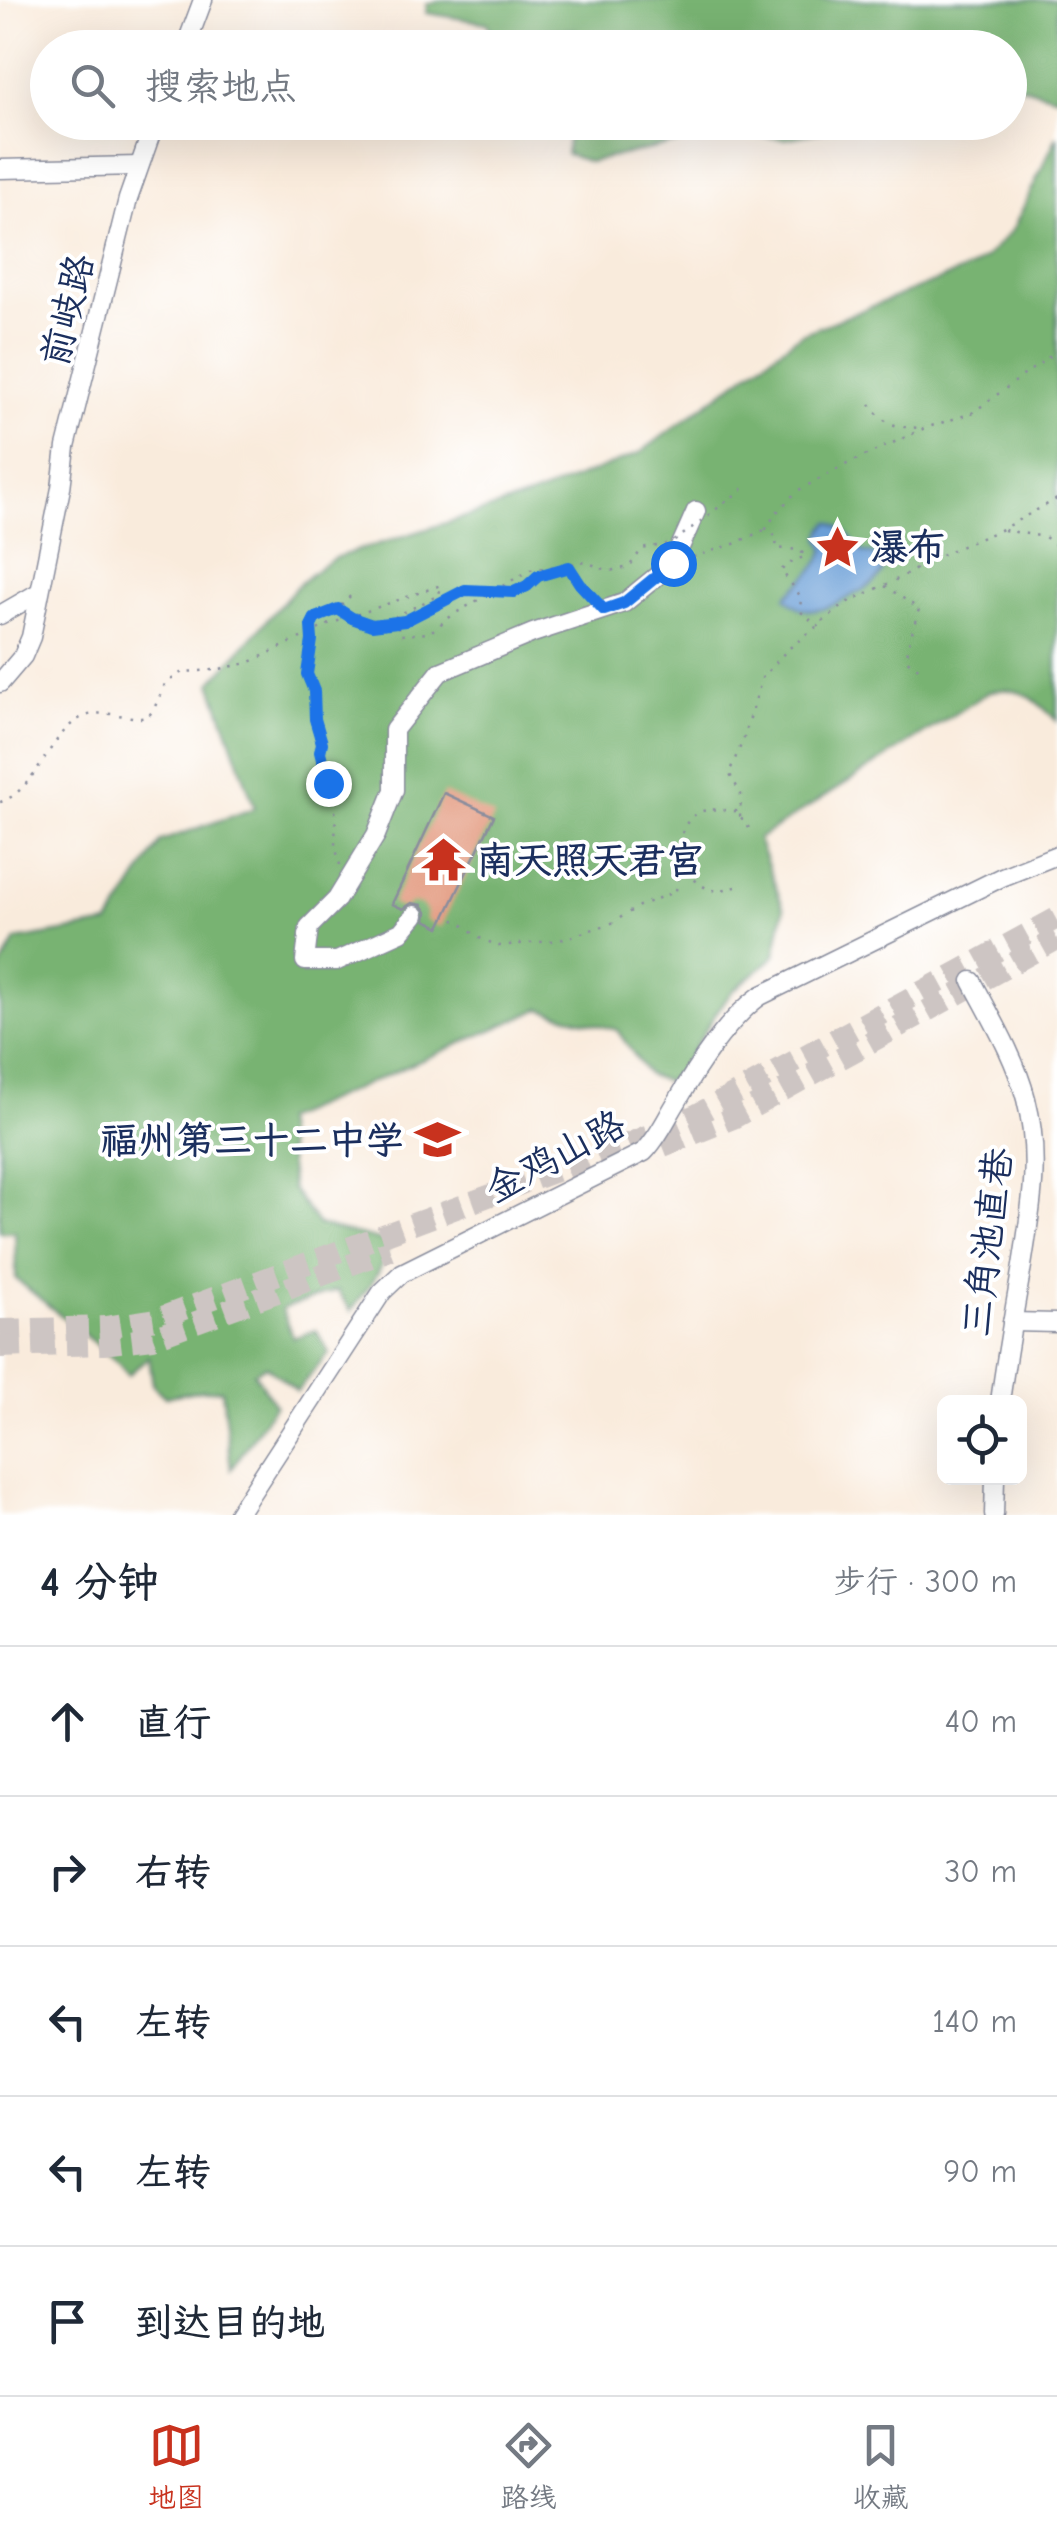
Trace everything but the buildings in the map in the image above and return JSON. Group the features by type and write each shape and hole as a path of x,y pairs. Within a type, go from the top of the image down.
{"street":[{"path":"192,30 204,0"},
{"name":"前岐路","path":"0,683 28,648 66,446 148,140"},
{"path":"0,170 137,171"},
{"path":"0,180 137,171"},
{"path":"415,915 401,932 337,961 305,961 309,927 344,889 376,834 394,790 394,730 440,672 624,603 673,563 696,511"},
{"path":"0,615 38,593"},
{"name":"金鸡山路","path":"237,1515 382,1292 402,1273 644,1152 727,1028 760,996 1002,877 1057,855"},
{"name":"三角池直巷","path":"972,981 1014,1063 1026,1096 1033,1134 1035,1183 1001,1395"},
{"path":"1012,1322 1057,1323"}],"path":[{"path":"673,563 734,544 766,529 797,491 925,428 972,413 1057,351"},
{"path":"870,404 879,418 897,427 925,428"},
{"path":"0,802 15,796 59,740 82,718 101,714 147,717 165,684 182,672 248,663 330,624 442,585 440,595 396,616 400,635 430,633 454,614 530,570 586,562 609,571 629,567 642,549 672,543 749,484"},
{"path":"740,817 740,794 730,773 762,678 788,650 848,602 1002,529 1057,498"},
{"path":"766,529 777,537 776,548 799,550 806,556 780,570 801,597 800,610 819,627"},
{"path":"1002,529 1045,537 1057,546"},
{"path":"338,609 372,625 405,621 465,590 514,592 538,576 569,567 604,610"},
{"path":"884,585 919,610 907,660 923,671"},
{"path":"344,889 335,845 336,815 320,752 314,691 307,674 315,618 338,609 355,591"},
{"path":"415,915 440,927 445,917 460,922 476,937 499,946 560,940 612,923 640,906 676,892 687,822 699,812 735,811 750,828"},
{"path":"683,865 704,886 715,890 736,887"}],"green space":[{"path":"445,0 1057,0 1057,97 1027,88 1027,30 490,30 487,23 426,13 427,4"},
{"path":"1057,136 1057,721 1019,692 989,692 758,839 784,909 775,956 733,991 681,1070 668,1082 648,1075 617,1030 540,1009 283,1120 292,1189 318,1225 388,1242 387,1252 351,1311 337,1290 282,1309 293,1338 316,1330 329,1353 297,1391 266,1366 254,1373 275,1405 231,1469 222,1390 165,1397 153,1386 149,1357 128,1375 16,1279 15,1232 0,1232 0,969 16,940 109,924 161,841 255,808 211,683 298,585 320,567 337,557 529,497 640,453 801,334 970,268 1013,229"},
{"path":"567,140 693,140 589,162 566,154"}],"water":[{"path":"830,522 864,553 873,554 884,564 880,576 834,605 817,610 801,608 786,597 818,563 825,549 820,538"}],"tunnel":[{"path":"0,1330 105,1327 157,1319 626,1145 698,1114 1057,918"},
{"path":"663,1146 733,1118 1057,939"},
{"path":"0,1347 103,1344 153,1338 390,1250"}],"place":[{"name":"瀑布","path":"837,547"},
{"name":"南天照天君宫","path":"443,860"},
{"name":"福州第三十二中学","path":"437,1140"}],"route":[{"path":"328,783 320,752 314,691 307,674 315,618 338,609 372,625 405,621 465,590 514,592 538,576 569,567 604,610 624,603 673,563"}]}
